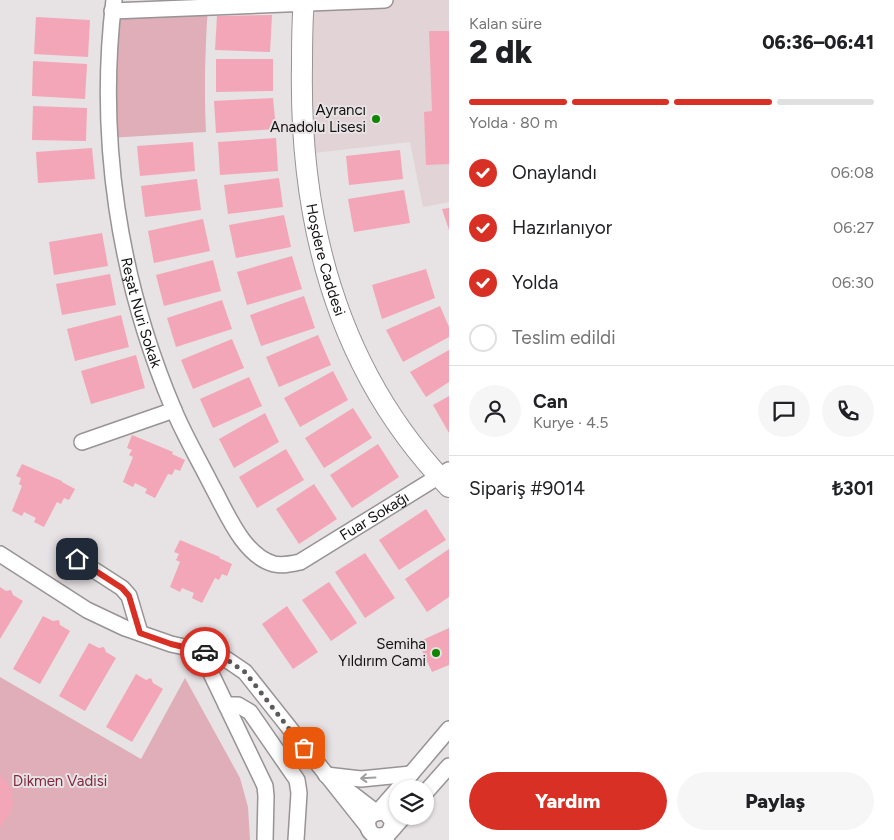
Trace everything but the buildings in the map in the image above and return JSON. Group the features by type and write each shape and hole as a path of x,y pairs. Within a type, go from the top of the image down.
{"main road":[{"name":"Hoşdere Caddesi","path":"304,2 302,96 305,154 311,204 319,246 351,342 378,396 404,434 446,478"}],"street":[{"path":"113,6 385,0"},
{"name":"Reşat Nuri Sokak","path":"113,6 108,76 111,169 118,220 131,280 158,371 174,410 236,530 246,545 258,556 274,564 286,565 300,562"},
{"path":"82,442 174,410"},
{"name":"Fuar Sokağı","path":"300,562 446,478"},
{"path":"0,554 87,610 171,644 220,655 245,672 326,775 368,834 379,837 388,835 396,825"},
{"path":"77,559 122,588 129,596 140,633"},
{"path":"204,651 206,663 265,786 265,840"},
{"path":"226,705 238,705 250,712 297,780 299,792 296,840"},
{"path":"406,780 449,729"},
{"path":"434,784 449,766"},
{"path":"326,775 361,779 411,774"},
{"path":"326,775 377,812 385,813 392,823 388,835"},
{"path":"368,834 368,820 389,799"}],"shaded area":[{"name":"Ayrancı Anadolu Lisesi","path":"449,0 449,202 423,207 410,142 305,154 304,3"}],"green space":[{"path":"208,7 205,70 206,132 109,138 112,11"},
{"name":"Dikmen Vadisi","path":"0,677 141,759 185,678 240,778 248,807 250,840 0,840"}],"way so far":[{"path":"205,652 220,655 245,672 264,694 304,748"}],"place":[{"name":"Ayrancı Anadolu Lisesi","path":"376,119"},
{"name":"Semiha Yıldırım Cami","path":"436,653"}],"route":[{"path":"77,559 122,588 129,596 140,633 171,644 205,652"}]}
